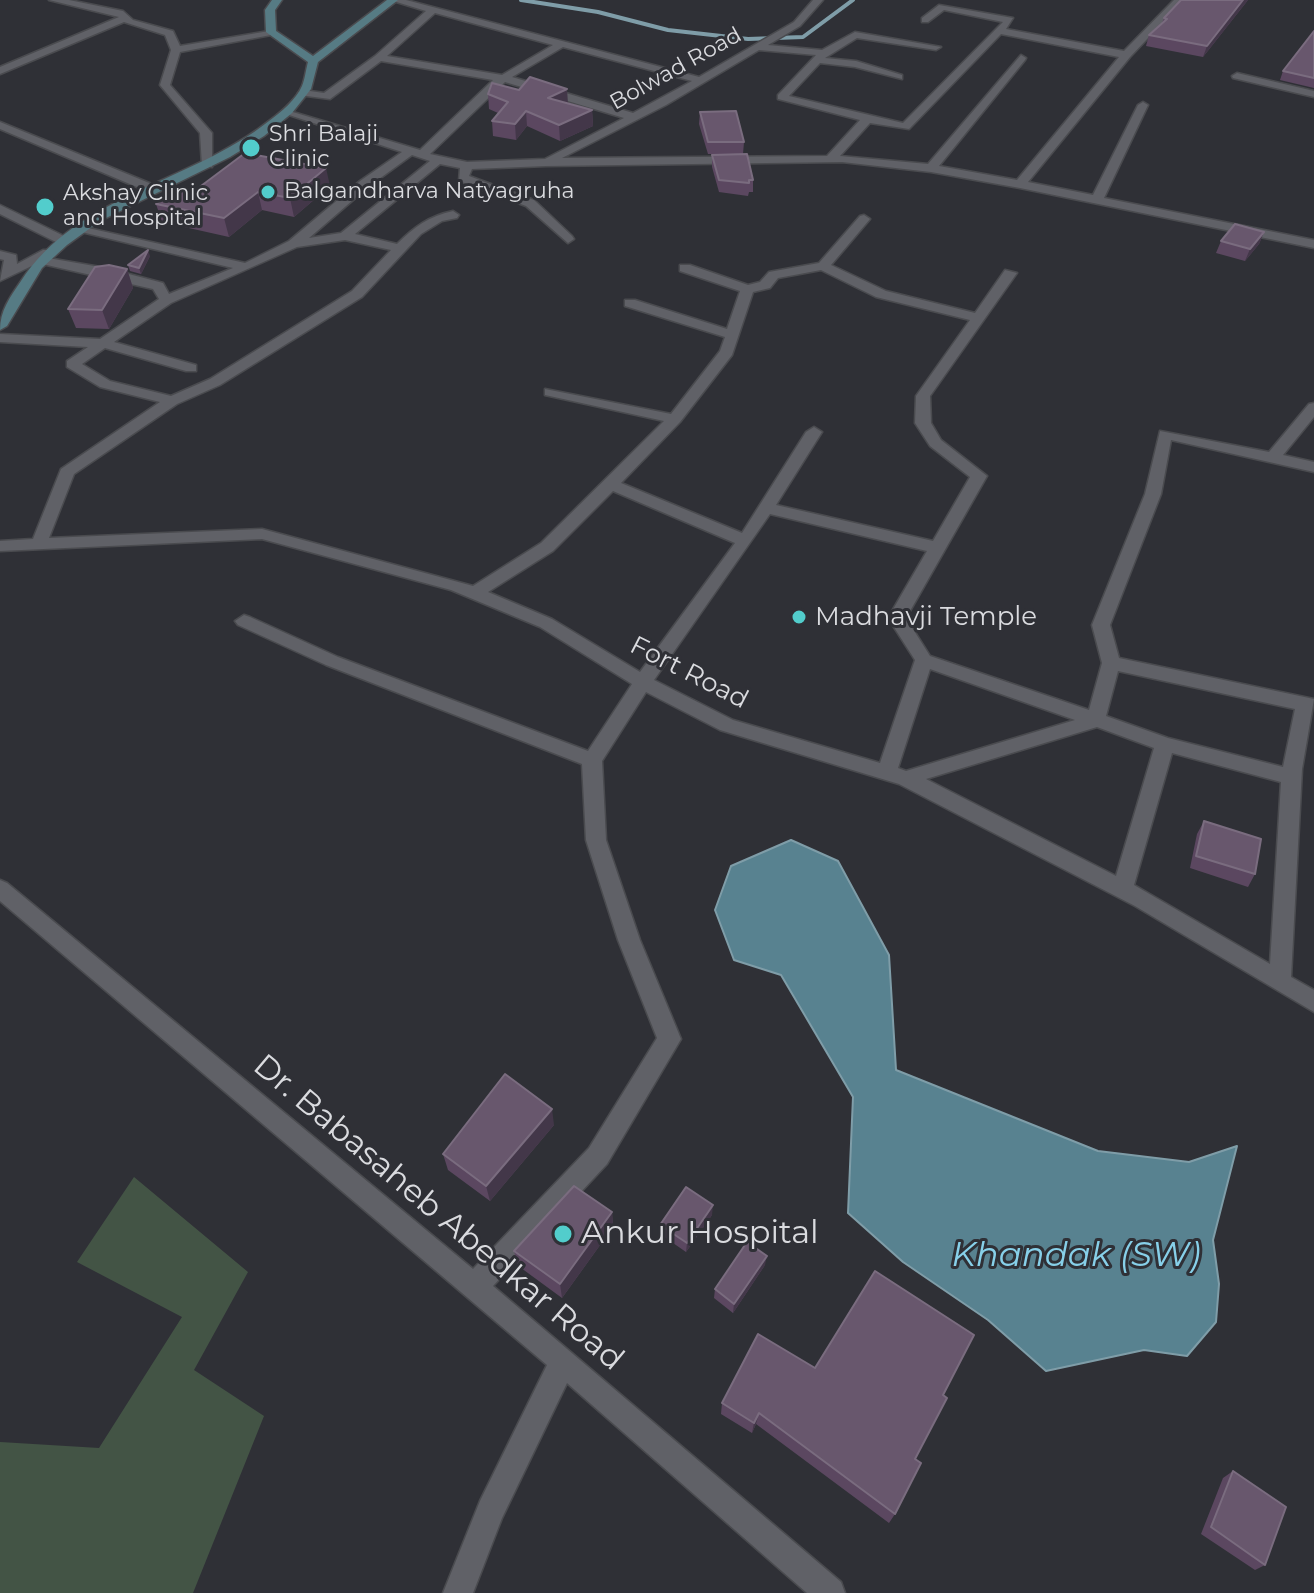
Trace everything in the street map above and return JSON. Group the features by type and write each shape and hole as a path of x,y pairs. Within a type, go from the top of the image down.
{"main road":[{"path":"277,0 270,10 271,32 313,61"},
{"path":"313,61 394,0"},
{"path":"0,326 45,257 95,218 208,165 290,112 314,77 313,61"}],"street":[{"path":"54,0 120,13 169,33 176,50 165,85 206,133 208,165"},
{"path":"394,0 699,80"},
{"name":"Bolwad Road","path":"546,162 633,117 797,24 818,0"},
{"path":"1020,184 1126,55 1179,0"},
{"path":"925,20 942,7 1010,20 905,127 782,97 820,56 855,35 936,47"},
{"path":"303,93 326,97 379,58 433,10"},
{"path":"0,71 126,18"},
{"path":"999,31 1126,55"},
{"path":"176,50 271,32"},
{"path":"172,401 105,384 72,364 166,300 294,244 364,184 416,153 503,78 561,44"},
{"path":"757,47 820,56 898,77"},
{"path":"379,58 503,78 633,117"},
{"path":"931,168 1021,58"},
{"path":"1237,76 1314,94"},
{"path":"1098,198 1143,105"},
{"path":"290,112 438,160 467,166 546,162 830,159 931,168 1098,198 1314,244"},
{"path":"830,159 867,119"},
{"path":"0,125 155,190"},
{"path":"345,236 438,160"},
{"path":"467,166 463,178 530,203 568,239"},
{"path":"0,209 64,241"},
{"path":"39,544 67,472 172,401 215,382 357,294 398,248 438,218 453,215"},
{"path":"823,266 864,219"},
{"path":"79,230 247,267"},
{"path":"294,244 345,236 398,248"},
{"path":"0,255 11,258 5,274"},
{"path":"5,274 45,257 158,286 166,300"},
{"path":"685,268 747,289 765,285 774,275 823,266 881,294 976,317"},
{"path":"1010,273 923,396 923,423 935,443 979,476 897,618 924,660 1165,744 1291,777"},
{"path":"474,593 547,547 675,419 727,352 747,289"},
{"path":"630,303 731,335"},
{"path":"0,338 103,343 191,368"},
{"path":"550,392 675,419"},
{"path":"1274,456 1314,407"},
{"path":"474,1287 598,1156 669,1039 629,940 596,840 592,760 643,682 745,541 814,432"},
{"path":"1095,721 1111,663 1101,625 1153,494 1165,434 1314,467"},
{"path":"610,484 745,541"},
{"path":"765,508 938,548"},
{"name":"Fort Road","path":"0,546 262,534 474,593 546,623 643,682 727,725 906,778 1122,890 1314,1002"},
{"path":"244,621 332,661 592,760"},
{"path":"887,773 924,660"},
{"path":"1111,663 1310,705 1291,777 1280,982"},
{"path":"906,778 1095,721"},
{"path":"1122,890 1165,744"},
{"name":"Dr. Babasaheb Abedkar Road","path":"0,889 563,1361 830,1593"},
{"path":"458,1593 490,1511 563,1361"}],"green space":[{"path":"134,1177 248,1272 194,1370 264,1416 193,1593 0,1593 0,1442 99,1448 182,1317 77,1262"}],"water":[{"name":"Khandak (SW)","path":"791,840 838,861 889,955 896,1070 1098,1151 1189,1162 1237,1146 1213,1240 1219,1284 1216,1322 1187,1356 1144,1350 1046,1371 988,1320 903,1262 848,1213 853,1097 781,975 734,960 715,910 731,866"}],"building":[{"path":"1181,0 1243,0 1207,46 1149,35 1167,19 1164,18"},
{"path":"1314,31 1314,78 1283,71"},
{"path":"530,77 567,89 548,98 592,110 559,125 526,111 515,124 492,121 508,102 488,94 492,83 519,90"},
{"path":"736,111 744,142 708,142 700,112"},
{"path":"245,153 326,168 290,198 258,192 224,218 156,204 178,189 193,192"},
{"path":"747,154 753,180 749,183 719,180 712,155"},
{"path":"1235,224 1264,232 1250,249 1221,241"},
{"path":"148,250 139,268 128,265"},
{"path":"109,265 127,269 102,310 68,309 95,267"},
{"path":"1204,821 1261,839 1255,874 1196,856"},
{"path":"505,1074 552,1109 486,1186 443,1154"},
{"path":"574,1186 612,1212 560,1284 514,1251"},
{"path":"686,1187 713,1205 687,1243 660,1225"},
{"path":"747,1242 767,1256 734,1304 715,1289"},
{"path":"875,1271 974,1335 943,1395 947,1398 915,1459 921,1463 895,1514 759,1413 754,1423 722,1403 758,1334 815,1368"},
{"path":"1233,1471 1286,1507 1265,1565 1211,1527"}],"waterway":[{"path":"521,0 598,12 668,30 748,39 803,37 853,0"}],"place":[{"name":"Shri Balaji Clinic","path":"251,148"},
{"name":"Balgandharva Natyagruha","path":"268,192"},
{"name":"Akshay Clinic and Hospital","path":"45,207"},
{"name":"Madhavji Temple","path":"799,617"},
{"name":"Ankur Hospital","path":"563,1234"}]}
